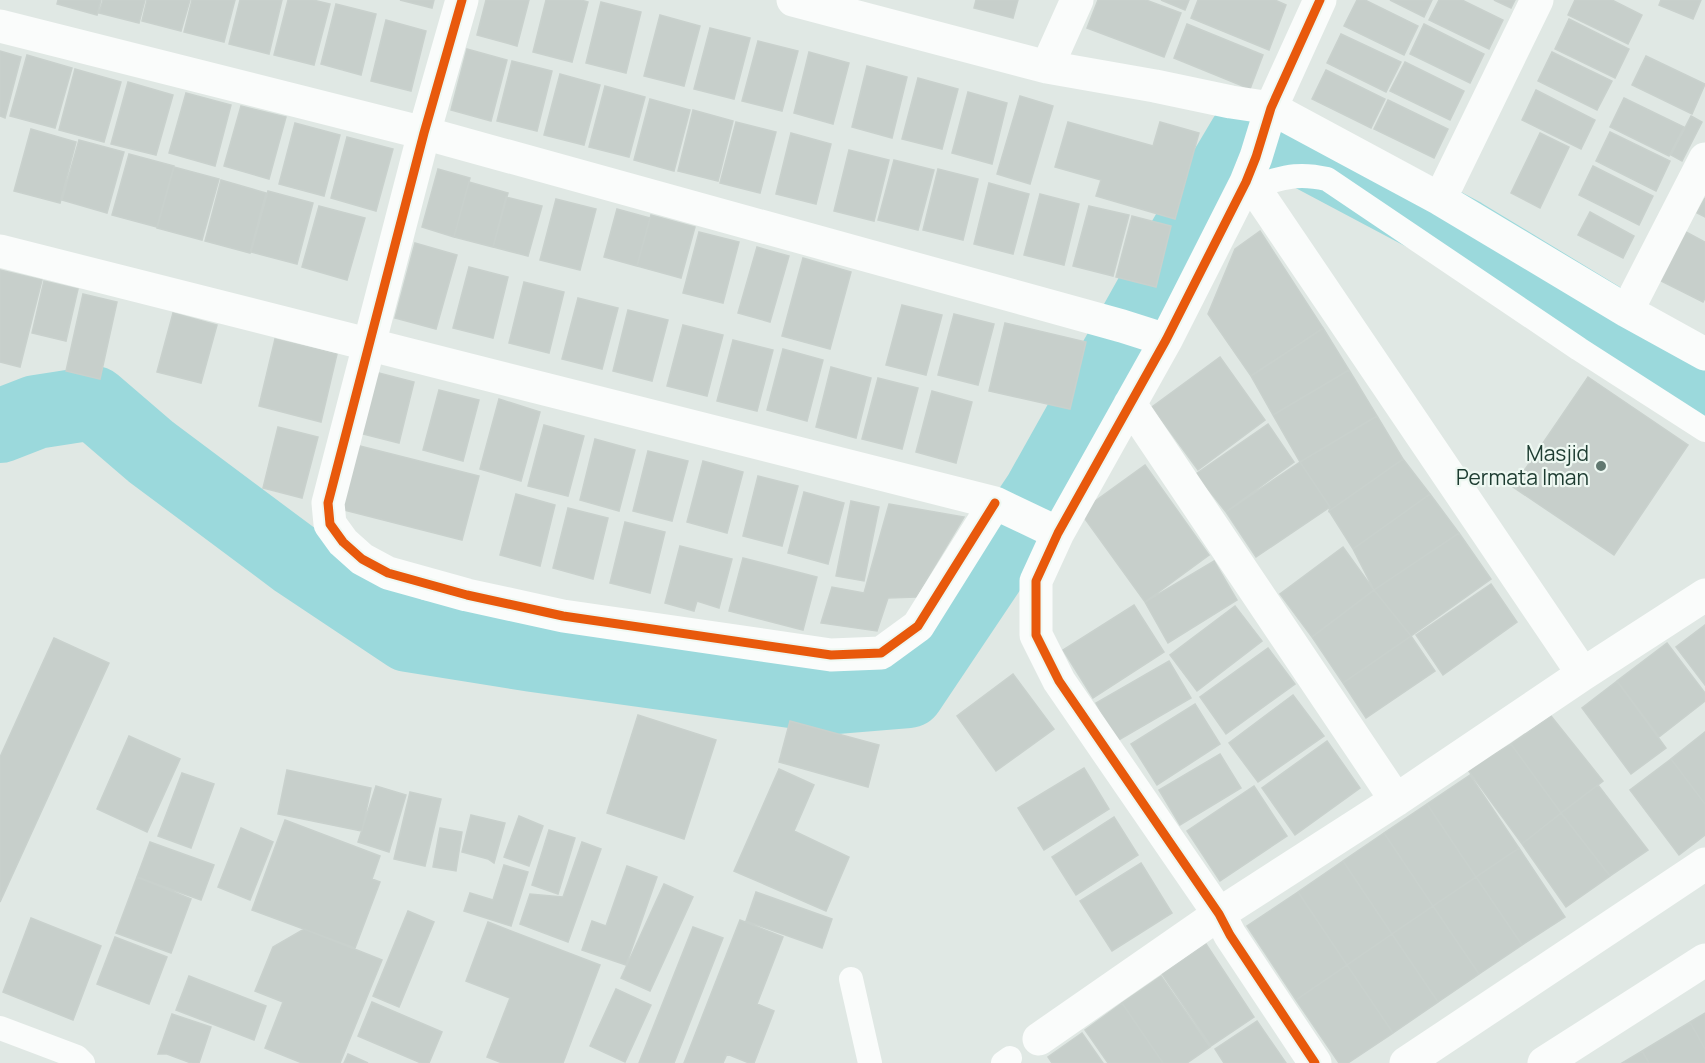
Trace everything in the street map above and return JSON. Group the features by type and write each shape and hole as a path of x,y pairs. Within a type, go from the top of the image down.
{"street":[{"path":"462,0 424,133 328,503 330,524 343,542 362,559 388,573 466,595 563,616 831,656 881,653 918,626 1004,508"},
{"path":"793,0 1047,68 1155,86 1231,102 1268,117 1440,199 1627,311 1705,354"},
{"path":"1047,68 1077,0"},
{"path":"1315,1063 1230,935 1219,914 1059,681 1036,635 1036,581 1051,530 1130,404 1146,334 1252,175 1268,117 1320,0"},
{"path":"1440,199 1537,0"},
{"path":"0,26 424,133 1146,334"},
{"path":"1627,311 1705,159"},
{"path":"1252,175 1583,674"},
{"path":"0,251 1004,508 1051,530"},
{"path":"1130,404 1396,800"},
{"path":"1039,1038 1219,914 1396,800 1705,595"},
{"path":"1406,1063 1705,864"},
{"path":"1544,1063 1705,960"}],"lane":[{"path":"1252,175 1310,175 1328,179 1579,350 1705,430"},
{"path":"851,979 870,1063"},
{"path":"0,1028 77,1057 83,1063"}],"building":[{"path":"58,0 101,0 97,15 57,4"},
{"path":"103,0 145,0 139,23 99,13"},
{"path":"147,0 190,0 181,31 142,21"},
{"path":"192,0 235,0 224,42 184,32"},
{"path":"240,0 282,0 269,54 229,44"},
{"path":"288,0 313,0 330,4 314,65 274,55"},
{"path":"400,0 434,0 432,8"},
{"path":"486,0 529,0 517,46 477,35"},
{"path":"546,0 588,2 572,62 533,52"},
{"path":"976,0 1018,0 1013,18 974,8"},
{"path":"1098,0 1146,0 1181,13 1164,57 1087,28"},
{"path":"1161,0 1189,0 1185,10"},
{"path":"1198,0 1275,0 1286,5 1269,50 1191,18"},
{"path":"1357,0 1365,0 1418,26 1404,55 1344,26"},
{"path":"1390,0 1432,0 1424,17"},
{"path":"1439,0 1462,0 1503,20 1489,49 1429,20"},
{"path":"1494,0 1515,0 1511,8"},
{"path":"1575,0 1612,0 1642,15 1628,44 1568,15"},
{"path":"1661,0 1701,0 1693,19 1659,5"},
{"path":"601,2 641,12 626,73 586,63"},
{"path":"336,4 376,14 361,75 321,64"},
{"path":"660,15 700,26 684,86 644,76"},
{"path":"1569,19 1629,49 1615,78 1555,49"},
{"path":"386,20 426,31 411,91 371,81"},
{"path":"1187,24 1263,55 1250,89 1174,58"},
{"path":"1424,24 1484,54 1470,83 1410,54"},
{"path":"710,28 750,38 734,99 694,89"},
{"path":"1341,34 1401,62 1386,92 1327,63"},
{"path":"758,41 798,51 782,111 742,101"},
{"path":"467,49 507,60 491,121 451,110"},
{"path":"0,51 21,57 5,118 0,116"},
{"path":"809,52 849,63 833,124 794,113"},
{"path":"1552,52 1612,81 1597,110 1538,81"},
{"path":"27,55 72,68 55,128 10,116"},
{"path":"1646,56 1705,84 1692,114 1632,85"},
{"path":"512,61 552,71 537,131 497,121"},
{"path":"1405,62 1464,91 1450,120 1390,91"},
{"path":"867,66 907,77 892,138 852,127"},
{"path":"75,69 121,82 104,142 59,130"},
{"path":"1326,70 1385,99 1371,128 1312,99"},
{"path":"560,74 600,85 584,145 544,135"},
{"path":"918,78 958,89 942,149 902,139"},
{"path":"128,82 173,95 156,155 111,144"},
{"path":"605,86 645,97 629,157 589,147"},
{"path":"1536,90 1595,120 1581,149 1522,120"},
{"path":"968,92 1007,103 992,164 952,153"},
{"path":"186,93 231,105 215,166 169,153"},
{"path":"1020,96 1053,106 1030,184 997,174"},
{"path":"1624,98 1684,127 1669,156 1610,127"},
{"path":"650,99 690,110 674,171 634,160"},
{"path":"1388,100 1448,129 1434,158 1374,129"},
{"path":"241,106 286,117 269,179 224,166"},
{"path":"693,110 733,121 718,181 678,171"},
{"path":"1691,116 1702,122 1682,161 1671,155"},
{"path":"736,122 776,132 760,193 720,183"},
{"path":"1068,122 1153,146 1160,122 1199,133 1175,219 1096,196 1101,180 1055,167"},
{"path":"295,123 340,135 324,196 279,184"},
{"path":"31,129 76,142 60,203 14,191"},
{"path":"1610,132 1670,161 1656,191 1596,161"},
{"path":"791,133 831,144 816,204 776,194"},
{"path":"1540,133 1569,147 1540,208 1511,193"},
{"path":"347,137 393,149 376,211 331,198"},
{"path":"79,140 124,152 107,213 62,200"},
{"path":"849,150 889,160 874,221 834,211"},
{"path":"129,154 174,166 157,227 112,215"},
{"path":"894,160 934,170 918,230 878,220"},
{"path":"1593,166 1653,196 1639,225 1579,195"},
{"path":"174,167 219,179 202,240 157,228"},
{"path":"438,169 470,178 454,237 422,227"},
{"path":"938,169 978,179 963,240 923,230"},
{"path":"221,180 266,193 250,253 205,241"},
{"path":"469,182 508,193 493,247 454,237"},
{"path":"989,183 1029,194 1013,254 974,244"},
{"path":"268,191 313,203 297,264 251,252"},
{"path":"1040,194 1079,204 1064,265 1024,255"},
{"path":"506,197 542,206 528,256 493,247"},
{"path":"1705,198 1705,217 1697,213"},
{"path":"556,199 596,209 580,270 540,260"},
{"path":"319,206 365,218 347,280 302,267"},
{"path":"1089,206 1129,215 1113,276 1073,266"},
{"path":"617,209 650,218 637,266 604,257"},
{"path":"1590,212 1634,236 1623,258 1578,235"},
{"path":"651,215 695,227 681,278 637,266"},
{"path":"1132,216 1171,226 1156,287 1116,277"},
{"path":"1260,231 1323,328 1251,376 1208,314 1235,249"},
{"path":"699,232 739,242 723,303 683,293"},
{"path":"1686,232 1705,242 1705,298 1703,302 1661,281"},
{"path":"415,243 457,255 436,329 395,318"},
{"path":"757,247 789,256 770,322 738,313"},
{"path":"803,258 851,272 830,349 782,336"},
{"path":"469,267 508,277 493,338 453,328"},
{"path":"0,270 42,280 20,367 0,362"},
{"path":"44,281 78,289 66,341 32,333"},
{"path":"524,282 564,292 549,353 509,343"},
{"path":"83,294 117,302 100,379 66,371"},
{"path":"578,298 618,308 602,369 562,359"},
{"path":"902,305 942,315 926,375 886,365"},
{"path":"628,310 668,320 652,381 613,371"},
{"path":"173,313 217,325 201,383 157,372"},
{"path":"954,314 994,324 978,385 938,375"},
{"path":"1005,323 1086,342 1070,409 989,391"},
{"path":"683,325 723,335 707,396 667,386"},
{"path":"1323,328 1349,370 1273,415 1251,376"},
{"path":"275,339 337,354 321,422 259,406"},
{"path":"733,340 773,350 757,411 717,401"},
{"path":"783,349 823,360 807,421 767,410"},
{"path":"1220,357 1265,420 1198,470 1152,407"},
{"path":"831,367 871,378 856,438 816,427"},
{"path":"1349,370 1377,416 1300,462 1273,415"},
{"path":"375,372 414,382 399,443 359,433"},
{"name":"Masjid Permata Iman","path":"1588,377 1688,445 1614,555 1513,487"},
{"path":"878,378 918,388 902,449 862,439"},
{"path":"439,390 479,400 463,461 423,450"},
{"path":"932,391 972,402 956,463 916,452"},
{"path":"499,399 540,412 521,481 480,469"},
{"path":"1377,416 1403,459 1329,511 1330,507 1300,462"},
{"path":"1268,424 1294,462 1226,512 1196,474"},
{"path":"544,425 584,436 568,496 528,486"},
{"path":"278,427 318,437 302,498 263,488"},
{"path":"595,439 635,450 619,511 580,500"},
{"path":"356,445 479,476 462,540 340,509"},
{"path":"648,451 688,461 672,521 633,511"},
{"path":"1403,459 1430,494 1353,549 1329,511"},
{"path":"703,461 743,472 727,533 687,522"},
{"path":"1300,462 1330,507 1256,557 1226,512"},
{"path":"1145,465 1209,555 1145,602 1080,512"},
{"path":"758,476 798,486 782,546 743,536"},
{"path":"804,492 844,503 828,564 788,553"},
{"path":"516,494 555,505 540,566 500,555"},
{"path":"1430,494 1459,533 1374,590 1353,549"},
{"path":"851,501 879,507 864,581 836,576"},
{"path":"889,504 964,517 916,597 888,598 877,631 821,623 832,587 864,593"},
{"path":"568,508 608,518 593,579 553,568"},
{"path":"625,522 665,532 650,593 610,583"},
{"path":"1459,533 1491,579 1411,636 1374,590"},
{"path":"680,546 732,559 719,608 697,601 694,611 665,603"},
{"path":"1343,547 1374,590 1312,637 1280,594"},
{"path":"743,558 817,577 803,630 729,611"},
{"path":"1214,561 1237,600 1168,643 1145,602"},
{"path":"1491,584 1517,622 1443,675 1416,635"},
{"path":"1374,590 1411,636 1343,683 1312,637"},
{"path":"1134,605 1164,652 1093,698 1063,650"},
{"path":"1235,606 1262,641 1197,691 1170,655"},
{"path":"1705,625 1705,685 1676,647"},
{"path":"1411,636 1435,671 1366,718 1343,683"},
{"path":"54,638 109,663 0,902 0,757"},
{"path":"1667,643 1705,693 1705,701 1659,737 1617,681"},
{"path":"1268,648 1295,684 1226,734 1200,697"},
{"path":"1169,661 1191,698 1117,741 1096,703"},
{"path":"1013,674 1054,729 996,771 957,716"},
{"path":"1617,681 1666,748 1631,774 1582,708"},
{"path":"1293,695 1324,736 1258,782 1229,743"},
{"path":"1195,704 1220,744 1157,785 1131,744"},
{"path":"638,715 716,740 684,839 607,813"},
{"path":"1551,716 1603,781 1561,813 1511,744"},
{"path":"790,721 879,745 868,787 779,762"},
{"path":"1705,732 1705,804 1671,759"},
{"path":"129,736 180,759 147,832 97,809"},
{"path":"1327,741 1360,788 1295,835 1262,788"},
{"path":"1511,744 1561,813 1522,844 1468,770"},
{"path":"1220,754 1241,788 1180,825 1159,790"},
{"path":"1671,759 1705,804 1705,835 1679,855 1630,790"},
{"path":"1084,768 1109,809 1044,850 1018,808"},
{"path":"779,769 814,785 794,831 849,857 826,911 734,871"},
{"path":"287,770 371,788 362,831 278,814"},
{"path":"182,773 214,784 191,848 158,836"},
{"path":"1470,775 1519,848 1476,877 1427,804"},
{"path":"1598,785 1648,850 1610,876 1561,813"},
{"path":"376,786 406,795 389,852 358,842"},
{"path":"1254,786 1287,836 1220,881 1187,831"},
{"path":"410,792 441,799 425,866 394,859"},
{"path":"1427,804 1476,877 1433,906 1384,833"},
{"path":"1561,813 1610,876 1566,907 1522,844"},
{"path":"471,815 505,823 494,863 488,859 462,852"},
{"path":"519,816 543,826 529,866 504,857"},
{"path":"1114,817 1138,855 1076,895 1052,857"},
{"path":"285,820 380,856 372,879 380,882 355,948 252,910"},
{"path":"241,828 273,842 250,900 218,887"},
{"path":"440,828 462,832 456,871 433,867"},
{"path":"549,830 575,838 558,894 532,885"},
{"path":"1384,833 1433,906 1392,934 1343,861"},
{"path":"150,842 214,865 201,900 137,877"},
{"path":"582,842 601,849 568,942 520,924 530,894 563,897"},
{"path":"1519,848 1565,917 1522,945 1476,877"},
{"path":"1343,861 1392,934 1347,965 1298,892"},
{"path":"1141,863 1172,913 1112,951 1080,901"},
{"path":"504,865 528,872 511,926 464,911 470,893 493,900"},
{"path":"627,866 657,877 626,965 582,950 592,921 606,926"},
{"path":"137,877 191,899 171,953 116,933"},
{"path":"1476,877 1522,945 1479,974 1433,906"},
{"path":"664,884 693,897 650,991 621,978"},
{"path":"756,892 832,919 822,948 746,921"},
{"path":"1298,892 1347,965 1296,1000 1247,926"},
{"path":"1433,906 1479,974 1438,1002 1392,934"},
{"path":"408,911 434,922 399,1007 373,996"},
{"path":"31,918 101,946 73,1020 3,992"},
{"path":"740,920 783,937 757,1004 774,1011 754,1063 727,1054 723,1063 684,1063"},
{"path":"488,922 600,965 563,1063 502,1063 487,1057 510,998 466,981"},
{"path":"693,927 723,938 674,1063 639,1063"},
{"path":"304,929 382,960 340,1063 302,1063 265,1048 283,1002 255,991 273,947"},
{"path":"1392,934 1438,1002 1393,1033 1347,965"},
{"path":"115,937 167,957 149,1004 97,984"},
{"path":"1206,944 1254,1017 1211,1046 1162,974"},
{"path":"1347,965 1393,1033 1348,1063 1339,1063 1296,1000"},
{"path":"189,976 266,1006 254,1040 176,1010"},
{"path":"1161,976 1210,1047 1187,1063 1163,1063 1122,1003"},
{"path":"616,989 651,1005 625,1062 590,1046"},
{"path":"372,1002 442,1032 429,1063 421,1063 358,1036"},
{"path":"1122,1003 1163,1063 1108,1063 1085,1030"},
{"path":"1705,1013 1705,1049 1690,1022"},
{"path":"172,1014 211,1027 199,1063 191,1063 167,1054 158,1054"},
{"path":"1257,1021 1286,1063 1224,1063 1215,1049"},
{"path":"1690,1022 1705,1049 1705,1063 1649,1063 1642,1051"},
{"path":"1082,1033 1103,1063 1052,1063 1048,1057"},
{"path":"1642,1051 1649,1063 1622,1063"},
{"path":"348,1054 368,1063 344,1063"}],"waterway":[{"path":"0,426 36,412 94,403 151,452 297,561 408,635 533,655 835,697 908,691 1040,494 1157,285 1245,137 1288,142 1463,235 1705,382"}],"cycle path":[{"path":"462,0 424,133 328,503 330,524 343,542 362,559 388,573 467,595 563,616 831,655 881,653 918,626 995,503"},
{"path":"1315,1063 1230,935 1219,914 1059,681 1036,635 1036,581 1058,533 1166,340 1246,182 1271,108 1320,0"}],"place":[{"name":"Masjid Permata Iman","path":"1601,466"}]}
